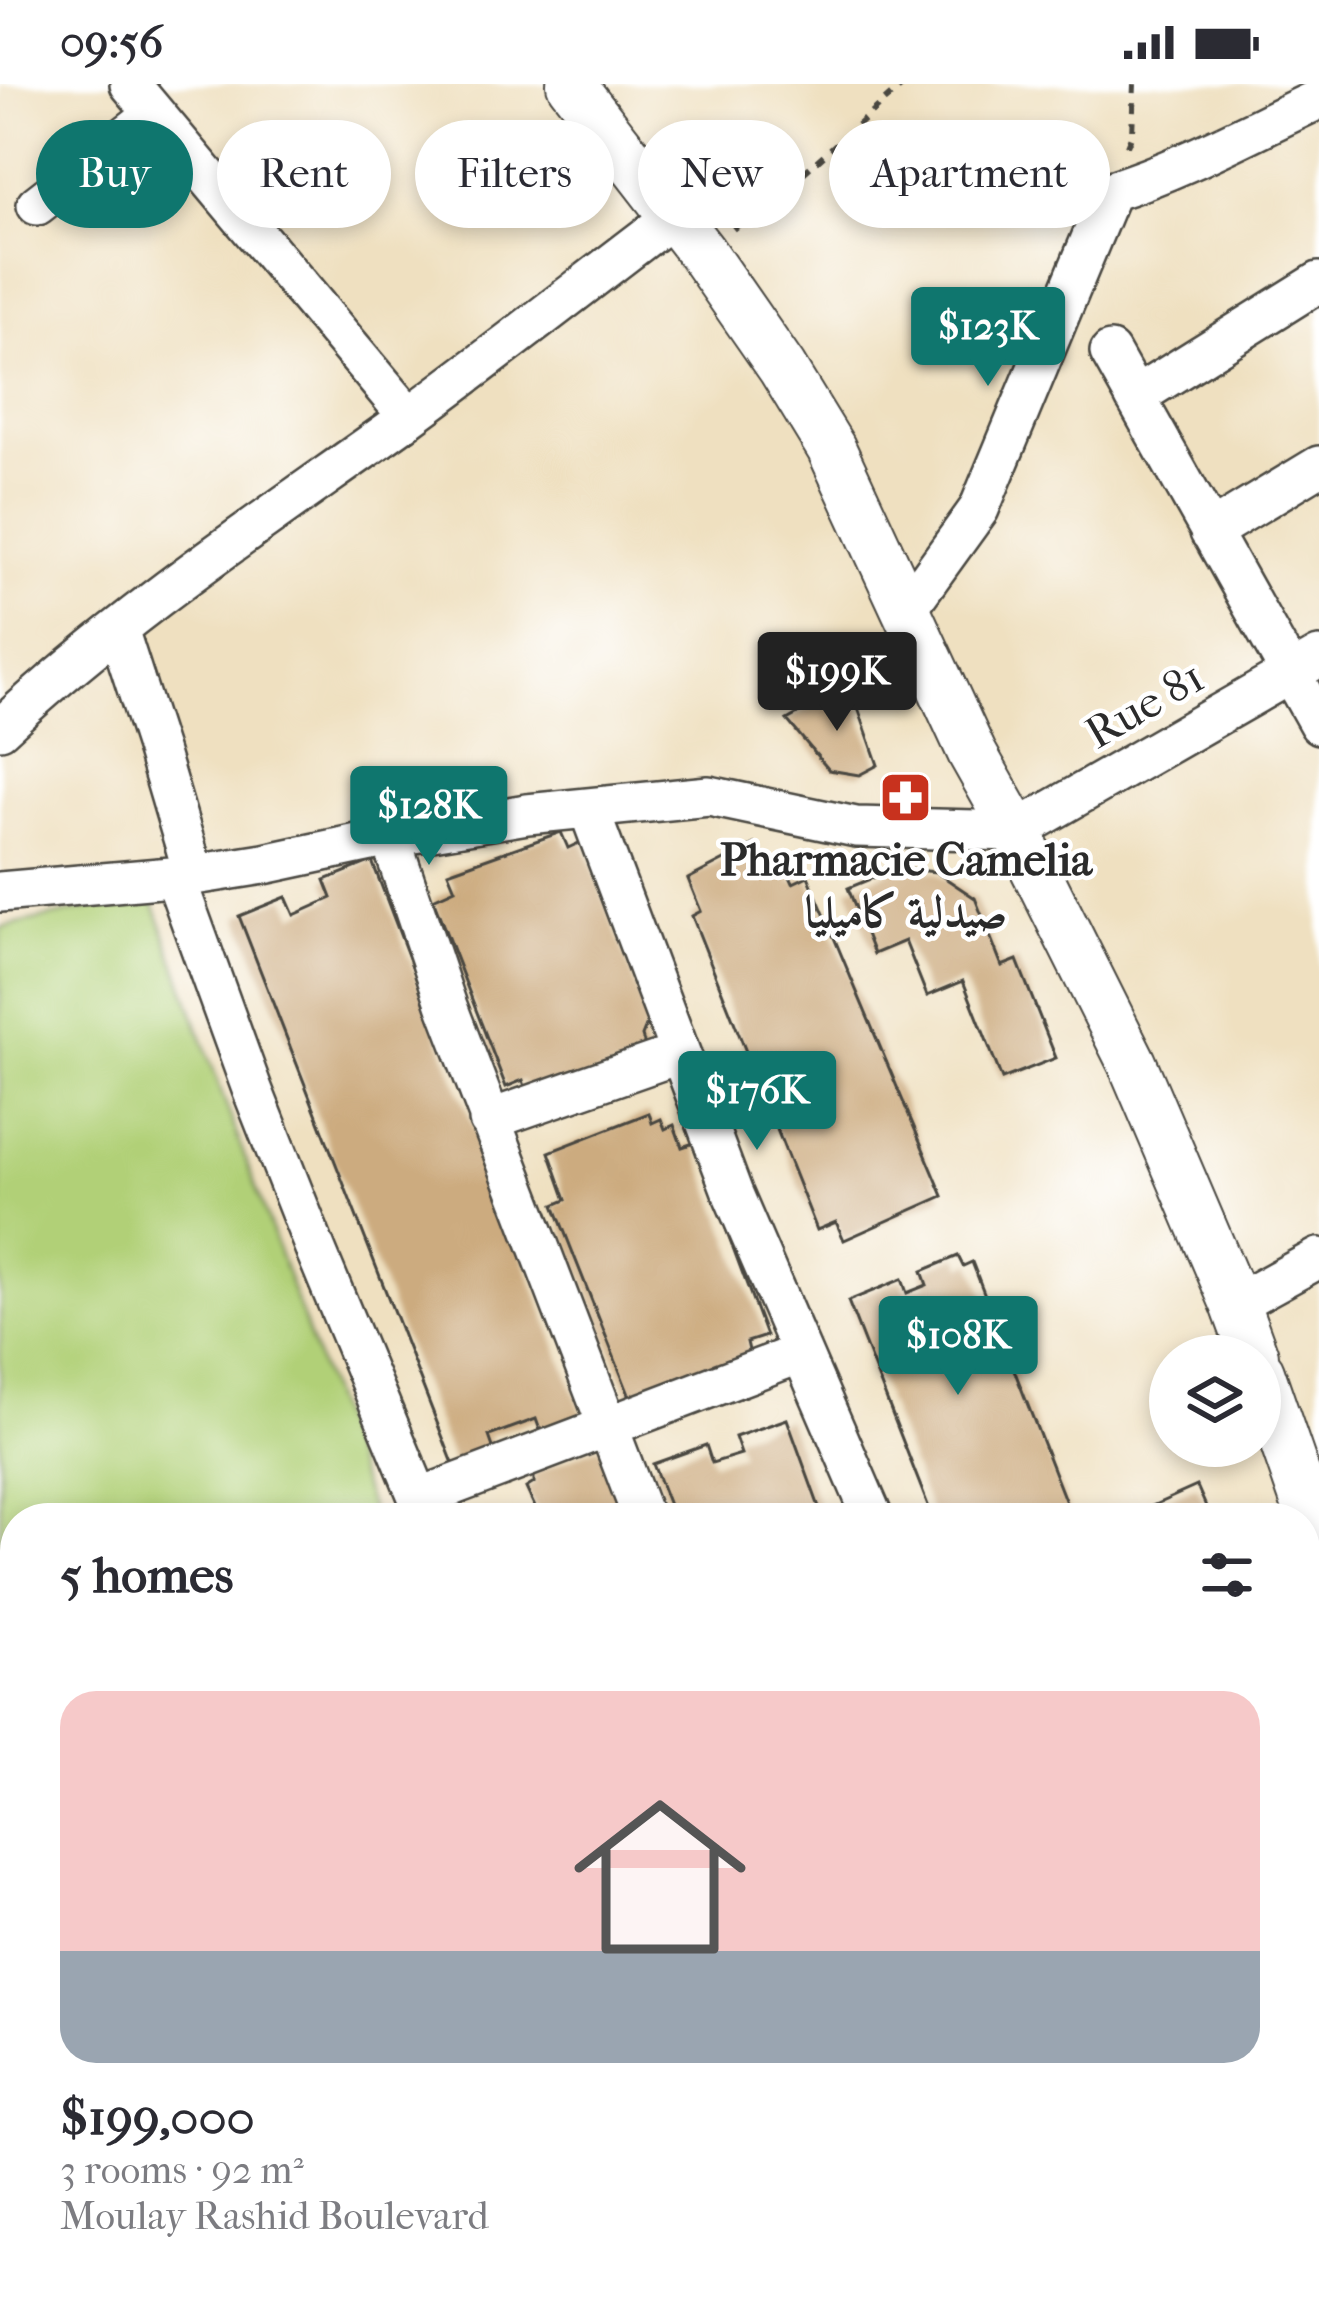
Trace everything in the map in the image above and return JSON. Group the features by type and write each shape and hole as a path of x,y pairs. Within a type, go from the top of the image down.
{"main road":[{"path":"572,84 688,235 782,368 831,448 972,753 1132,1063 1246,1335"},
{"path":"1281,1433 1305,1503"}],"street":[{"path":"142,99 409,417"},
{"path":"906,610 979,509 1111,191 1207,155 1319,99"},
{"path":"0,729 51,681 251,529 409,417 688,235"},
{"path":"1135,397 1319,282"},
{"path":"1110,352 1210,532 1306,665 1319,724"},
{"path":"1210,532 1319,466"},
{"path":"118,629 158,750 184,876 308,1231 421,1503"},
{"name":"Rue 81","path":"1016,831 1306,665"},
{"path":"0,892 184,876 527,814 709,796 856,827 1016,831"},
{"path":"589,810 733,1194 866,1503"},
{"path":"390,837 489,1120 637,1503"},
{"path":"489,1120 678,1054"},
{"path":"1235,1304 1319,1258"},
{"path":"434,1503 712,1384 801,1353"}],"path":[{"path":"688,235 801,175 904,84"},
{"path":"1111,191 1132,134 1133,84"}],"green space":[{"path":"151,895 369,1503 0,1503 0,928"}],"building":[{"path":"850,685 878,765 859,775 829,770 787,720"},
{"path":"561,832 568,848 583,841 648,1021 642,1036 648,1056 529,1100 523,1080 506,1087 433,899 455,889 448,872"},
{"path":"755,844 766,866 782,859 793,883 808,876 943,1196 844,1240 836,1222 817,1230 692,916 701,911 688,879"},
{"path":"372,861 586,1423 543,1438 536,1419 489,1436 496,1456 456,1471 239,916 286,897 294,915 332,898 325,880"},
{"path":"897,868 936,872 975,898 1002,966 1017,960 1056,1058 1002,1079 963,981 927,996 905,941 874,954 848,888"},
{"path":"649,1113 652,1123 661,1119 665,1129 674,1125 682,1147 694,1143 766,1336 747,1342 750,1355 630,1397 554,1205 566,1200 549,1152"},
{"path":"958,1256 963,1266 972,1262 1066,1503 927,1503 848,1301 902,1279 907,1293 927,1285 922,1271"},
{"path":"787,1419 818,1503 668,1503 653,1464 706,1445 712,1463 741,1454 735,1437"},
{"path":"600,1446 628,1503 533,1503 526,1488 534,1483 534,1474"},
{"path":"1197,1486 1204,1503 1159,1503"}],"place":[{"name":"Pharmacie Camelia صيدلية كاميليا","path":"906,798"}]}
